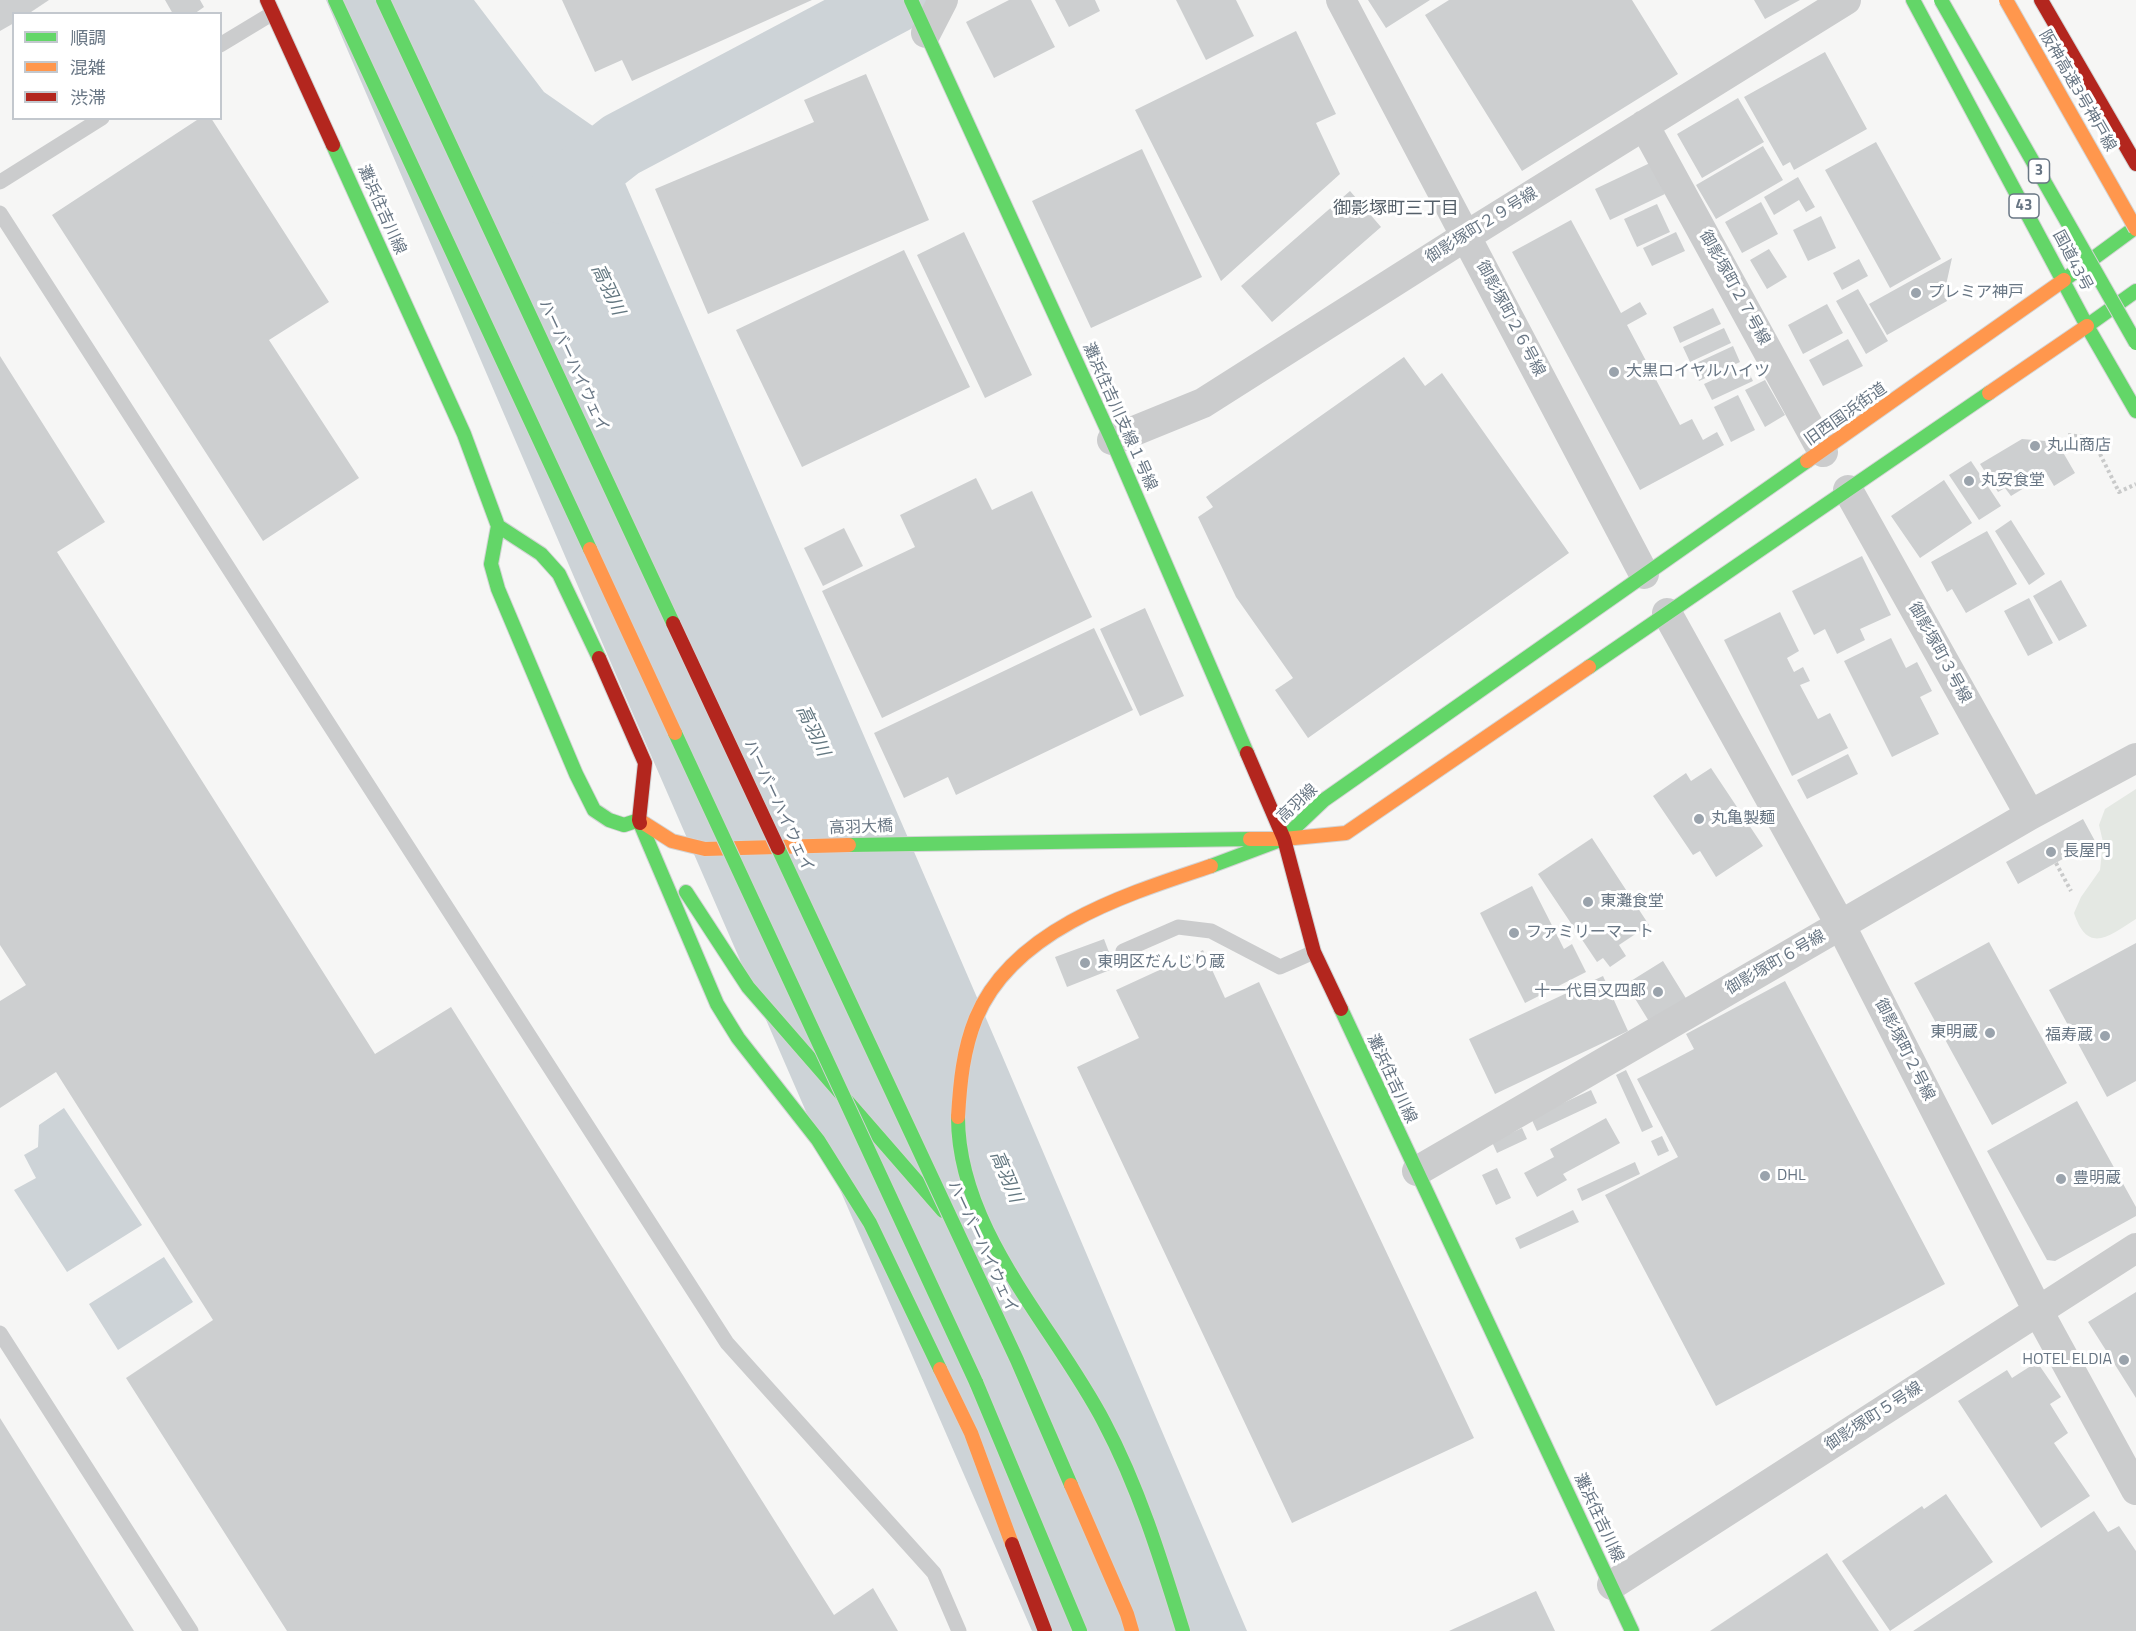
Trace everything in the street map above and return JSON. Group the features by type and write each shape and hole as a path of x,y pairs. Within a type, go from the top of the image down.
{"main road":[{"path":"335,0 971,1371 1080,1631"},
{"name":"ハーバーハイウェイ","path":"383,0 398,27 1017,1360 1132,1631"},
{"name":"国道43号","path":"1913,0 2087,326 2136,411"},
{"name":"3","path":"1941,0 2136,343"},
{"name":"阪神高速3号神戸線","path":"2006,0 2136,228"},
{"path":"2041,0 2136,164"},
{"name":"灘浜住吉川線","path":"270,6 465,434 498,526"},
{"name":"灘浜住吉川支線１号線","path":"924,11 1284,839"},
{"name":"旧西国浜街道","path":"1644,574 1823,452 2136,228"},
{"path":"1667,613 2136,291"},
{"path":"639,820 624,825 609,820 594,810 576,774 498,589 491,564 498,526 541,554 559,574 585,626 645,763 639,820 717,1005 738,1038 818,1140 870,1223 971,1433 1045,1631"},
{"name":"高羽線","path":"1284,839 1324,800 1644,574"},
{"name":"高羽線","path":"1284,839 1346,833 1667,613"},
{"path":"639,820 748,987 1045,1327"},
{"name":"高羽大橋","path":"639,820 672,840 705,849 946,842 1284,839"},
{"path":"1183,1631 1151,1533 1121,1455 1088,1391 1004,1260 984,1221 969,1182 960,1146 958,1111 964,1053 972,1025 985,999 1002,976 1032,947 1080,916 1151,887 1284,839"},
{"name":"灘浜住吉川線","path":"1284,839 1314,952 1632,1631"}],"street":[{"name":"御影塚町２６号線","path":"1341,0 1644,574"},
{"name":"御影塚町２９号線","path":"1112,440 1203,403 1466,236 1846,0"},
{"name":"御影塚町２７号線","path":"1644,125 1823,452"},
{"name":"御影塚町３号線","path":"1848,490 2030,815"},
{"name":"御影塚町２号線","path":"1667,613 1841,926 2038,1311 2136,1490"},
{"name":"御影塚町６号線","path":"1417,1171 2030,815 2136,758"},
{"name":"御影塚町５号線","path":"1612,1586 2136,1248"}],"lane":[{"path":"222,43 270,6"},
{"path":"0,182 99,120"},
{"path":"0,213 727,1343 934,1573 959,1631"},
{"path":"1123,951 1178,927 1211,931 1280,967 1314,952"},
{"path":"0,1333 191,1631"}],"path":[{"path":"2068,435 2092,438 2119,492 2136,484"},
{"path":"2056,863 2071,891"}],"shaded area":[{"path":"2136,789 2136,919 2108,936 2093,938 2086,934 2074,913 2081,897 2100,870 2103,842 2099,825 2105,809"}],"water":[{"path":"326,0 474,0 544,92 610,138 619,169 1001,1053 1247,1631 1032,1631 623,691"},
{"path":"64,1108 142,1225 67,1272 14,1190 36,1178 24,1155 38,1147 39,1125"},
{"path":"164,1257 193,1302 118,1350 89,1304"}],"building":[{"path":"0,0 49,0 31,12 12,12 12,24 0,31"},
{"path":"165,0 200,0 204,7 197,12 172,12"},
{"path":"562,0 812,0 632,81 622,60 595,72"},
{"path":"1009,0 1031,0 1055,47 994,78 966,22"},
{"path":"1055,0 1095,0 1100,11 1069,27"},
{"path":"1176,0 1236,0 1254,36 1206,60"},
{"path":"1368,0 1430,0 1386,28"},
{"path":"1449,0 1632,0 1678,74 1522,171 1425,15"},
{"path":"1754,0 1800,0 1765,19"},
{"path":"1296,31 1336,114 1316,123 1340,174 1221,281 1135,110"},
{"path":"1825,52 1867,129 1794,170 1790,162 1783,166 1744,97"},
{"path":"866,74 929,220 708,314 655,189 814,122 804,100"},
{"path":"1738,98 1764,142 1702,178 1677,134"},
{"path":"197,120 212,120 329,302 269,340 359,478 263,541 52,215"},
{"path":"1876,142 1941,259 1890,288 1825,170"},
{"path":"1763,146 1783,180 1716,219 1696,185"},
{"path":"1142,149 1202,277 1091,328 1032,201"},
{"path":"1650,163 1665,194 1610,220 1595,189"},
{"path":"1798,177 1815,207 1806,212 1799,200 1774,215 1764,197"},
{"path":"1350,191 1381,227 1272,322 1241,286"},
{"path":"1761,202 1778,234 1742,253 1725,222"},
{"path":"1657,204 1670,232 1637,247 1624,219"},
{"path":"1821,216 1836,248 1808,261 1793,230"},
{"name":"大黒ロイヤルハイツ","path":"1571,220 1621,313 1640,302 1647,314 1627,325 1680,425 1692,419 1703,440 1717,432 1724,445 1640,490 1512,252"},
{"path":"964,232 1032,375 985,398 917,255"},
{"path":"1676,232 1685,251 1652,266 1643,248"},
{"path":"1769,249 1787,277 1767,289 1750,260"},
{"path":"904,250 970,387 802,467 736,330"},
{"path":"1952,258 1944,294 1947,301 1887,335 1869,304"},
{"path":"1859,259 1868,276 1842,290 1833,273"},
{"path":"1858,289 1888,341 1866,354 1836,301"},
{"path":"1827,304 1843,333 1803,354 1788,325"},
{"path":"1713,308 1721,324 1680,343 1673,327"},
{"path":"1724,328 1731,343 1690,362 1683,347"},
{"path":"1848,339 1863,366 1823,386 1809,360"},
{"path":"1733,346 1740,362 1699,381 1692,365"},
{"path":"0,356 105,522 57,552 375,1054 451,1007 834,1615 873,1588 898,1631 287,1631 126,1378 213,1320 56,1072 0,1108 0,1001 26,985 0,945"},
{"path":"1404,357 1425,386 1442,373 1569,553 1308,738 1275,690 1293,678 1236,597 1198,517 1213,507 1206,497"},
{"path":"1745,365 1753,381 1712,400 1704,384"},
{"path":"1765,380 1785,415 1765,427 1745,390"},
{"path":"1738,395 1755,430 1731,442 1714,407"},
{"path":"2022,439 2057,442 2075,473 2054,486 2047,474 2011,496 2005,488 1998,492 1980,464"},
{"path":"1971,461 2001,506 1979,520 1949,475"},
{"path":"976,478 992,510 1032,491 1092,617 882,718 822,591 915,547 900,515"},
{"path":"1944,480 1972,523 1920,558 1891,516"},
{"path":"2011,520 2045,574 2029,585 1995,531"},
{"path":"844,528 863,566 823,586 804,548"},
{"path":"1987,531 2017,584 1966,613 1952,589 1947,592 1931,562"},
{"path":"1862,556 1891,615 1860,629 1865,640 1837,654 1825,629 1814,635 1792,591"},
{"path":"2061,580 2087,626 2059,641 2033,596"},
{"path":"2029,598 2053,643 2028,656 2004,611"},
{"path":"1145,608 1184,696 1140,716 1100,629"},
{"path":"1780,612 1799,651 1787,658 1794,672 1803,667 1810,681 1800,685 1818,719 1830,713 1848,748 1792,776 1724,640"},
{"path":"1094,628 1133,710 956,795 948,777 904,798 874,733"},
{"path":"1891,638 1906,668 1917,662 1932,691 1920,697 1939,734 1892,757 1844,661"},
{"path":"1848,754 1858,774 1807,799 1797,780"},
{"path":"1711,768 1763,846 1716,877 1700,851 1693,855 1653,796 1686,773 1691,781"},
{"name":"長屋門","path":"2083,819 2095,841 2018,884 2006,862"},
{"path":"1592,838 1649,925 1619,945 1626,956 1610,967 1603,958 1597,962 1538,874"},
{"path":"1532,886 1564,949 1572,944 1586,972 1525,1003 1480,913"},
{"name":"東明区だんじり蔵","path":"1104,939 1115,968 1067,987 1055,957"},
{"name":"東明蔵","path":"1989,942 2067,1083 1992,1125 1914,983"},
{"name":"福寿蔵","path":"2136,943 2136,1081 2107,1097 2049,990"},
{"path":"1203,950 1225,998 1259,982 1474,1438 1292,1523 1077,1067 1139,1038 1116,990"},
{"path":"1663,961 1687,1000 1650,1023 1626,984"},
{"path":"1603,976 1628,1031 1495,1094 1469,1039"},
{"name":"DHL","path":"1785,981 1945,1284 1716,1406 1605,1195 1678,1157 1637,1079 1694,1049 1686,1034"},
{"path":"1626,1070 1653,1127 1642,1132 1616,1075"},
{"path":"1591,1090 1597,1103 1537,1131 1531,1118"},
{"name":"豊明蔵","path":"2077,1101 2136,1207 2136,1216 2055,1261 2047,1260 1987,1151"},
{"path":"1606,1118 1620,1143 1563,1174 1567,1180 1537,1197 1524,1173 1554,1157 1550,1149"},
{"path":"1522,1128 1527,1139 1497,1153 1492,1142"},
{"path":"1662,1136 1669,1151 1658,1156 1651,1141"},
{"path":"1635,1162 1640,1174 1582,1201 1577,1189"},
{"path":"1497,1168 1511,1198 1496,1205 1482,1175"},
{"path":"1573,1210 1579,1222 1520,1249 1515,1238"},
{"name":"HOTEL ELDIA","path":"2136,1292 2136,1398 2088,1322"},
{"path":"2037,1362 2061,1397 2050,1404 2068,1433 2054,1443 2090,1496 2041,1528 1958,1401 2007,1370 2012,1378"},
{"path":"0,1418 134,1631 0,1631"},
{"path":"1946,1494 1993,1562 1890,1631 1842,1561 1922,1506 1924,1509"},
{"path":"2094,1511 2108,1532 2119,1526 2136,1551 2136,1631 1913,1631"},
{"path":"1827,1553 1879,1631 1710,1631"},
{"path":"1536,1591 1555,1631 1449,1631"}],"waterway":[{"name":"高羽川","path":"562,191 621,145 895,0"}],"traffic: fast":[{"path":"335,0 590,549"},
{"path":"383,0 673,623"},
{"path":"911,0 1112,440 1247,753"},
{"path":"1913,0 2087,326 2136,411"},
{"path":"1941,0 2136,343"},
{"path":"333,145 464,434 498,526 541,554 559,574 599,658"},
{"path":"2068,277 2136,227"},
{"path":"2091,323 2136,291"},
{"path":"1589,667 1989,393"},
{"path":"1211,866 1283,839 1324,800 1807,461"},
{"path":"498,526 491,564 498,589 576,774 594,810 609,820 624,825 639,820"},
{"path":"675,733 976,1382"},
{"path":"640,823 717,1004 738,1038 818,1140 870,1223 940,1369"},
{"path":"849,845 1250,839"},
{"path":"778,848 1017,1360 1071,1485"},
{"path":"686,892 748,987 943,1211"},
{"path":"1341,1009 1632,1631"},
{"path":"958,1117 962,1159 974,1199 991,1238 1012,1276 1083,1386 1117,1447 1148,1525 1183,1631"},
{"path":"976,1382 1080,1631"}],"traffic: slow":[{"path":"2006,0 2136,229"},
{"path":"1807,461 2064,280"},
{"path":"1989,393 2087,326"},
{"path":"590,549 675,733"},
{"path":"1250,839 1284,839 1346,833 1589,667"},
{"path":"639,820 672,841 705,849 849,845"},
{"path":"958,1117 963,1067 976,1018 993,987 1017,961 1044,938 1076,919 1144,889 1211,866"},
{"path":"940,1369 971,1433 1012,1544"},
{"path":"1071,1485 1127,1614 1132,1631"}],"traffic: jam":[{"path":"267,0 333,145"},
{"path":"2041,0 2136,164"},
{"path":"673,623 778,848"},
{"path":"599,658 645,763 640,823"},
{"path":"1247,753 1284,839 1314,952 1341,1009"},
{"path":"1012,1544 1045,1631"}],"place":[{"name":"プレミア神戸","path":"1916,293"},
{"name":"大黒ロイヤルハイツ","path":"1614,372"},
{"name":"丸山商店","path":"2035,446"},
{"name":"丸安食堂","path":"1969,481"},
{"name":"丸亀製麺","path":"1699,819"},
{"name":"長屋門","path":"2051,852"},
{"name":"東灘食堂","path":"1588,902"},
{"name":"ファミリーマート","path":"1514,933"},
{"name":"東明区だんじり蔵","path":"1085,963"},
{"name":"十一代目又四郎","path":"1658,992"},
{"name":"東明蔵","path":"1990,1033"},
{"name":"福寿蔵","path":"2105,1036"},
{"name":"DHL","path":"1765,1176"},
{"name":"豊明蔵","path":"2061,1179"},
{"name":"HOTEL ELDIA","path":"2124,1360"}],"district":[{"name":"御影塚町三丁目","path":"1396,210"}]}
